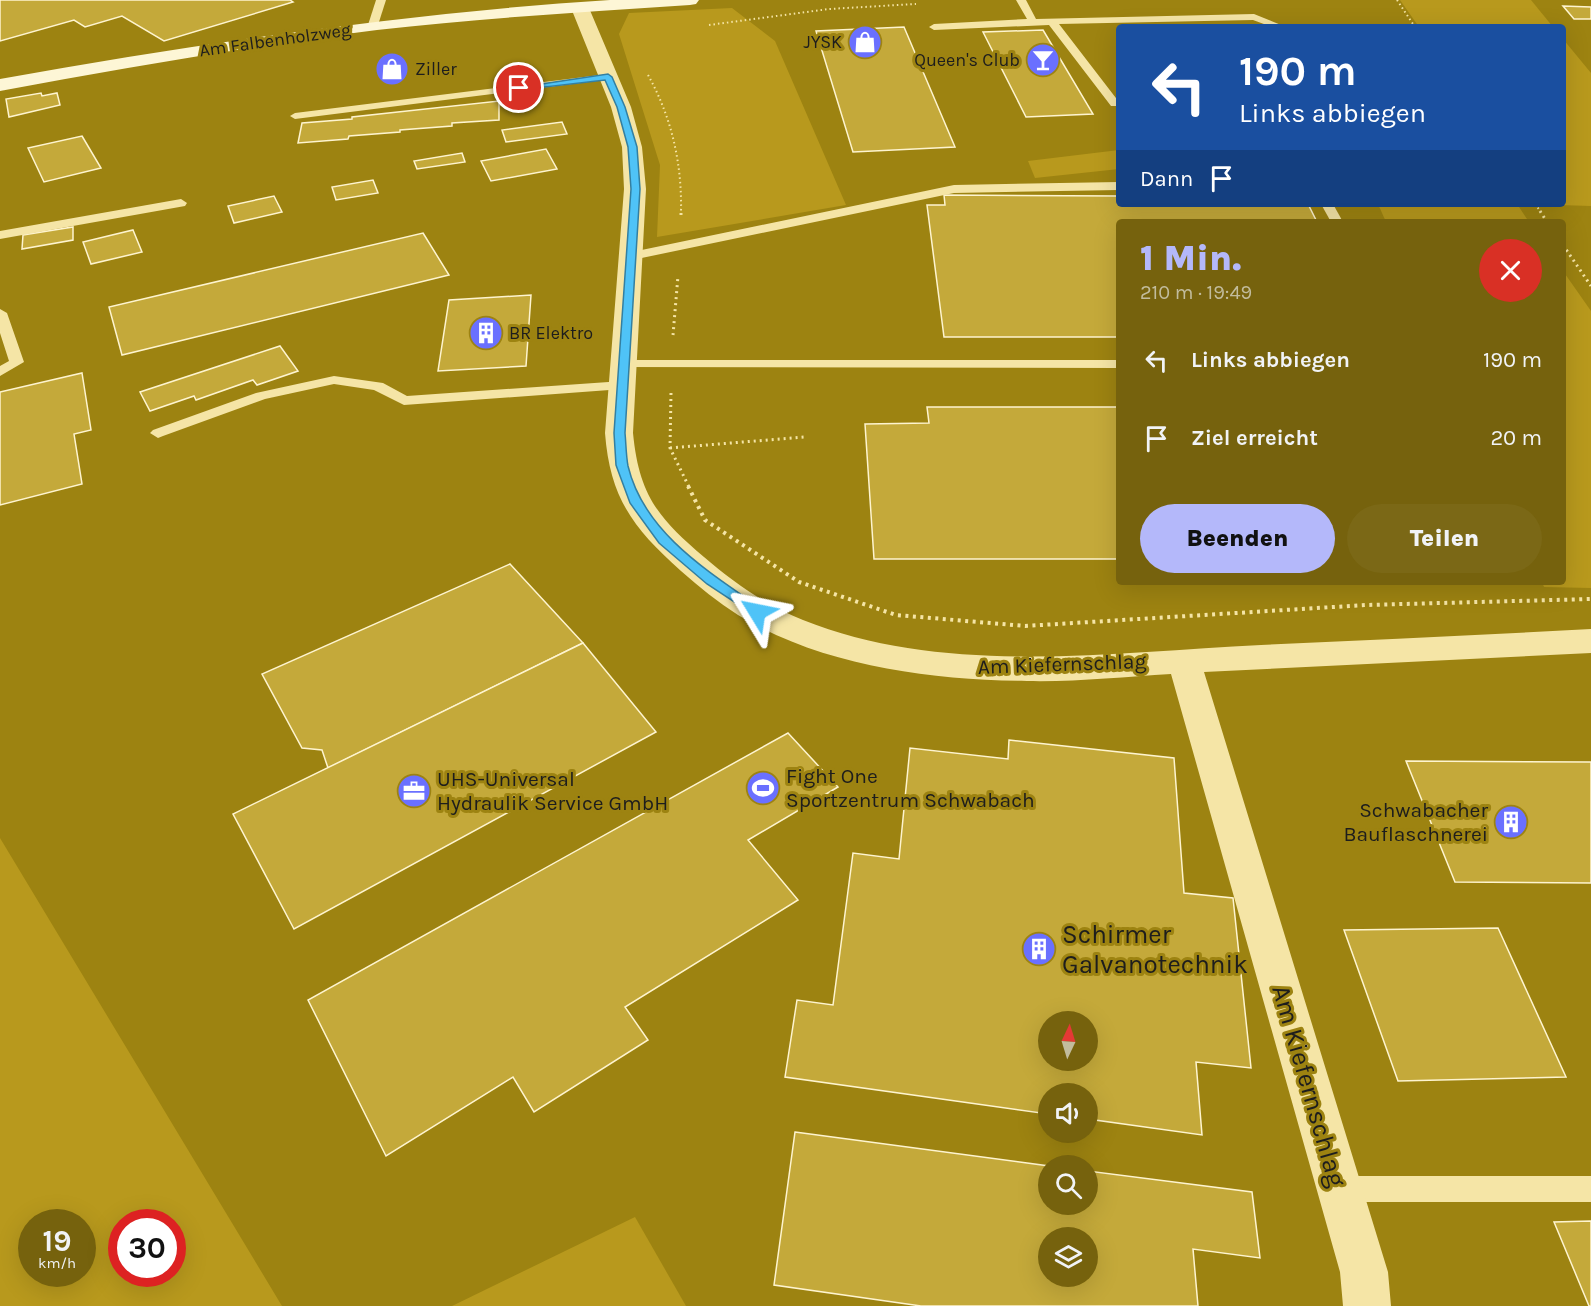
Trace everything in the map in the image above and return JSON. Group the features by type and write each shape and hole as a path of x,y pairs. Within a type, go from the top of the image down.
{"street":[{"name":"Am Falbenholzweg","path":"0,85 225,46 374,26 561,6 690,0"},
{"name":"Am Kiefernschlag","path":"561,6 608,77 621,107 632,147 636,189 619,433 622,465 636,503 664,540 712,581 757,612 820,639 896,657 964,667 1028,669 1591,642"},
{"name":"Am Kiefernschlag","path":"1184,660 1364,1272 1367,1306"}],"lane":[{"path":"374,26 381,0"},
{"path":"1021,0 1033,22"},
{"path":"934,27 1033,22 1254,17 1273,24"},
{"path":"1052,22 1114,104"},
{"path":"295,116 608,77"},
{"path":"632,256 954,189 1116,186"},
{"path":"0,234 181,204"},
{"path":"0,313 17,362 0,372"},
{"path":"158,433 261,396 334,380 378,386 404,401 623,374 671,362 1116,364"},
{"path":"1339,1189 1591,1189"}],"path":[{"path":"1397,0 1413,24"},
{"path":"703,26 829,9 922,4"},
{"path":"645,71 656,88 666,115 678,163 681,209 680,247 671,362 670,448 705,520 799,582 897,615 1025,626 1366,605 1591,599"},
{"path":"1566,249 1591,286"},
{"path":"670,448 804,438"}],"shaded area":[{"path":"1400,0 1531,0 1551,24 1417,24"},
{"path":"732,8 775,41 846,205 657,237 660,165 619,34 629,13"},
{"path":"1566,43 1591,73 1591,206 1566,205"},
{"path":"1116,150 1116,169 1035,178 1028,161"},
{"path":"1379,207 1519,207 1527,219 1385,219"},
{"path":"1566,275 1591,311 1591,588 1544,587 1543,585 1566,585"},
{"path":"0,838 282,1306 0,1306"},
{"path":"635,1217 686,1306 452,1306"}],"building":[{"path":"0,0 290,0 293,2 164,41 122,16 85,27 74,20 0,41"},
{"path":"1563,6 1591,7 1591,19 1574,19"},
{"path":"904,27 955,147 853,152 816,31"},
{"path":"1043,30 1093,114 1026,117 983,32"},
{"path":"41,93 42,96 57,93 60,105 9,117 6,99"},
{"path":"499,101 499,120 452,123 452,126 298,143 302,123"},
{"path":"562,122 567,134 506,142 502,130"},
{"path":"82,136 101,168 44,182 28,148"},
{"path":"546,149 557,169 491,181 481,161"},
{"path":"462,153 465,162 417,169 414,161"},
{"path":"373,180 378,193 336,200 332,187"},
{"path":"944,195 1116,196 1116,207 1310,207 1316,219 1116,219 1116,337 944,337 927,205 945,205"},
{"path":"274,196 282,212 234,223 228,206"},
{"path":"73,227 73,240 22,249 23,235"},
{"path":"133,230 142,252 91,264 83,242"},
{"path":"423,233 449,275 122,355 109,307"},
{"name":"BR Elektro","path":"531,295 526,366 438,371 449,300"},
{"path":"280,346 298,371 257,385 253,380 196,400 194,396 150,411 140,392"},
{"path":"82,373 91,430 74,434 82,484 0,505 0,392"},
{"path":"927,407 1116,407 1116,559 874,559 865,424 929,423"},
{"path":"510,564 583,643 328,768 322,750 302,748 262,674"},
{"name":"UHS-Universal Hydraulik Service GmbH","path":"583,643 656,732 294,929 233,814"},
{"path":"788,733 838,787 748,840 798,900 625,1007 648,1040 534,1112 513,1077 386,1156 308,1000"},
{"name":"Schirmer Galvanotechnik","path":"1009,740 1174,758 1184,893 1233,898 1251,1068 1196,1062 1202,1135 1098,1120 1098,1083 1038,1083 1038,1113 785,1077 797,1000 833,1005 853,853 899,859 910,748 1008,759"},
{"name":"Schwabacher Bauflaschnerei","path":"1406,761 1591,762 1591,883 1455,882"},
{"path":"1498,928 1566,1077 1398,1081 1344,930"},
{"path":"795,1132 1038,1165 1038,1215 1098,1215 1098,1172 1252,1192 1260,1258 1193,1249 1198,1306 921,1306 774,1285"},
{"path":"1591,1221 1591,1306 1589,1306 1554,1222"}],"place":[{"name":"JYSK","path":"865,42"},
{"name":"Queen's Club","path":"1043,60"},
{"name":"Ziller","path":"392,69"},
{"name":"BR Elektro","path":"486,333"},
{"name":"Fight One Sportzentrum Schwabach","path":"763,788"},
{"name":"UHS-Universal Hydraulik Service GmbH","path":"414,791"},
{"name":"Schwabacher Bauflaschnerei","path":"1511,822"},
{"name":"Schirmer Galvanotechnik","path":"1039,949"}],"route":[{"path":"519,88 608,77 621,107 632,147 636,189 619,433 622,465 636,503 664,540 712,581 757,612"}]}
